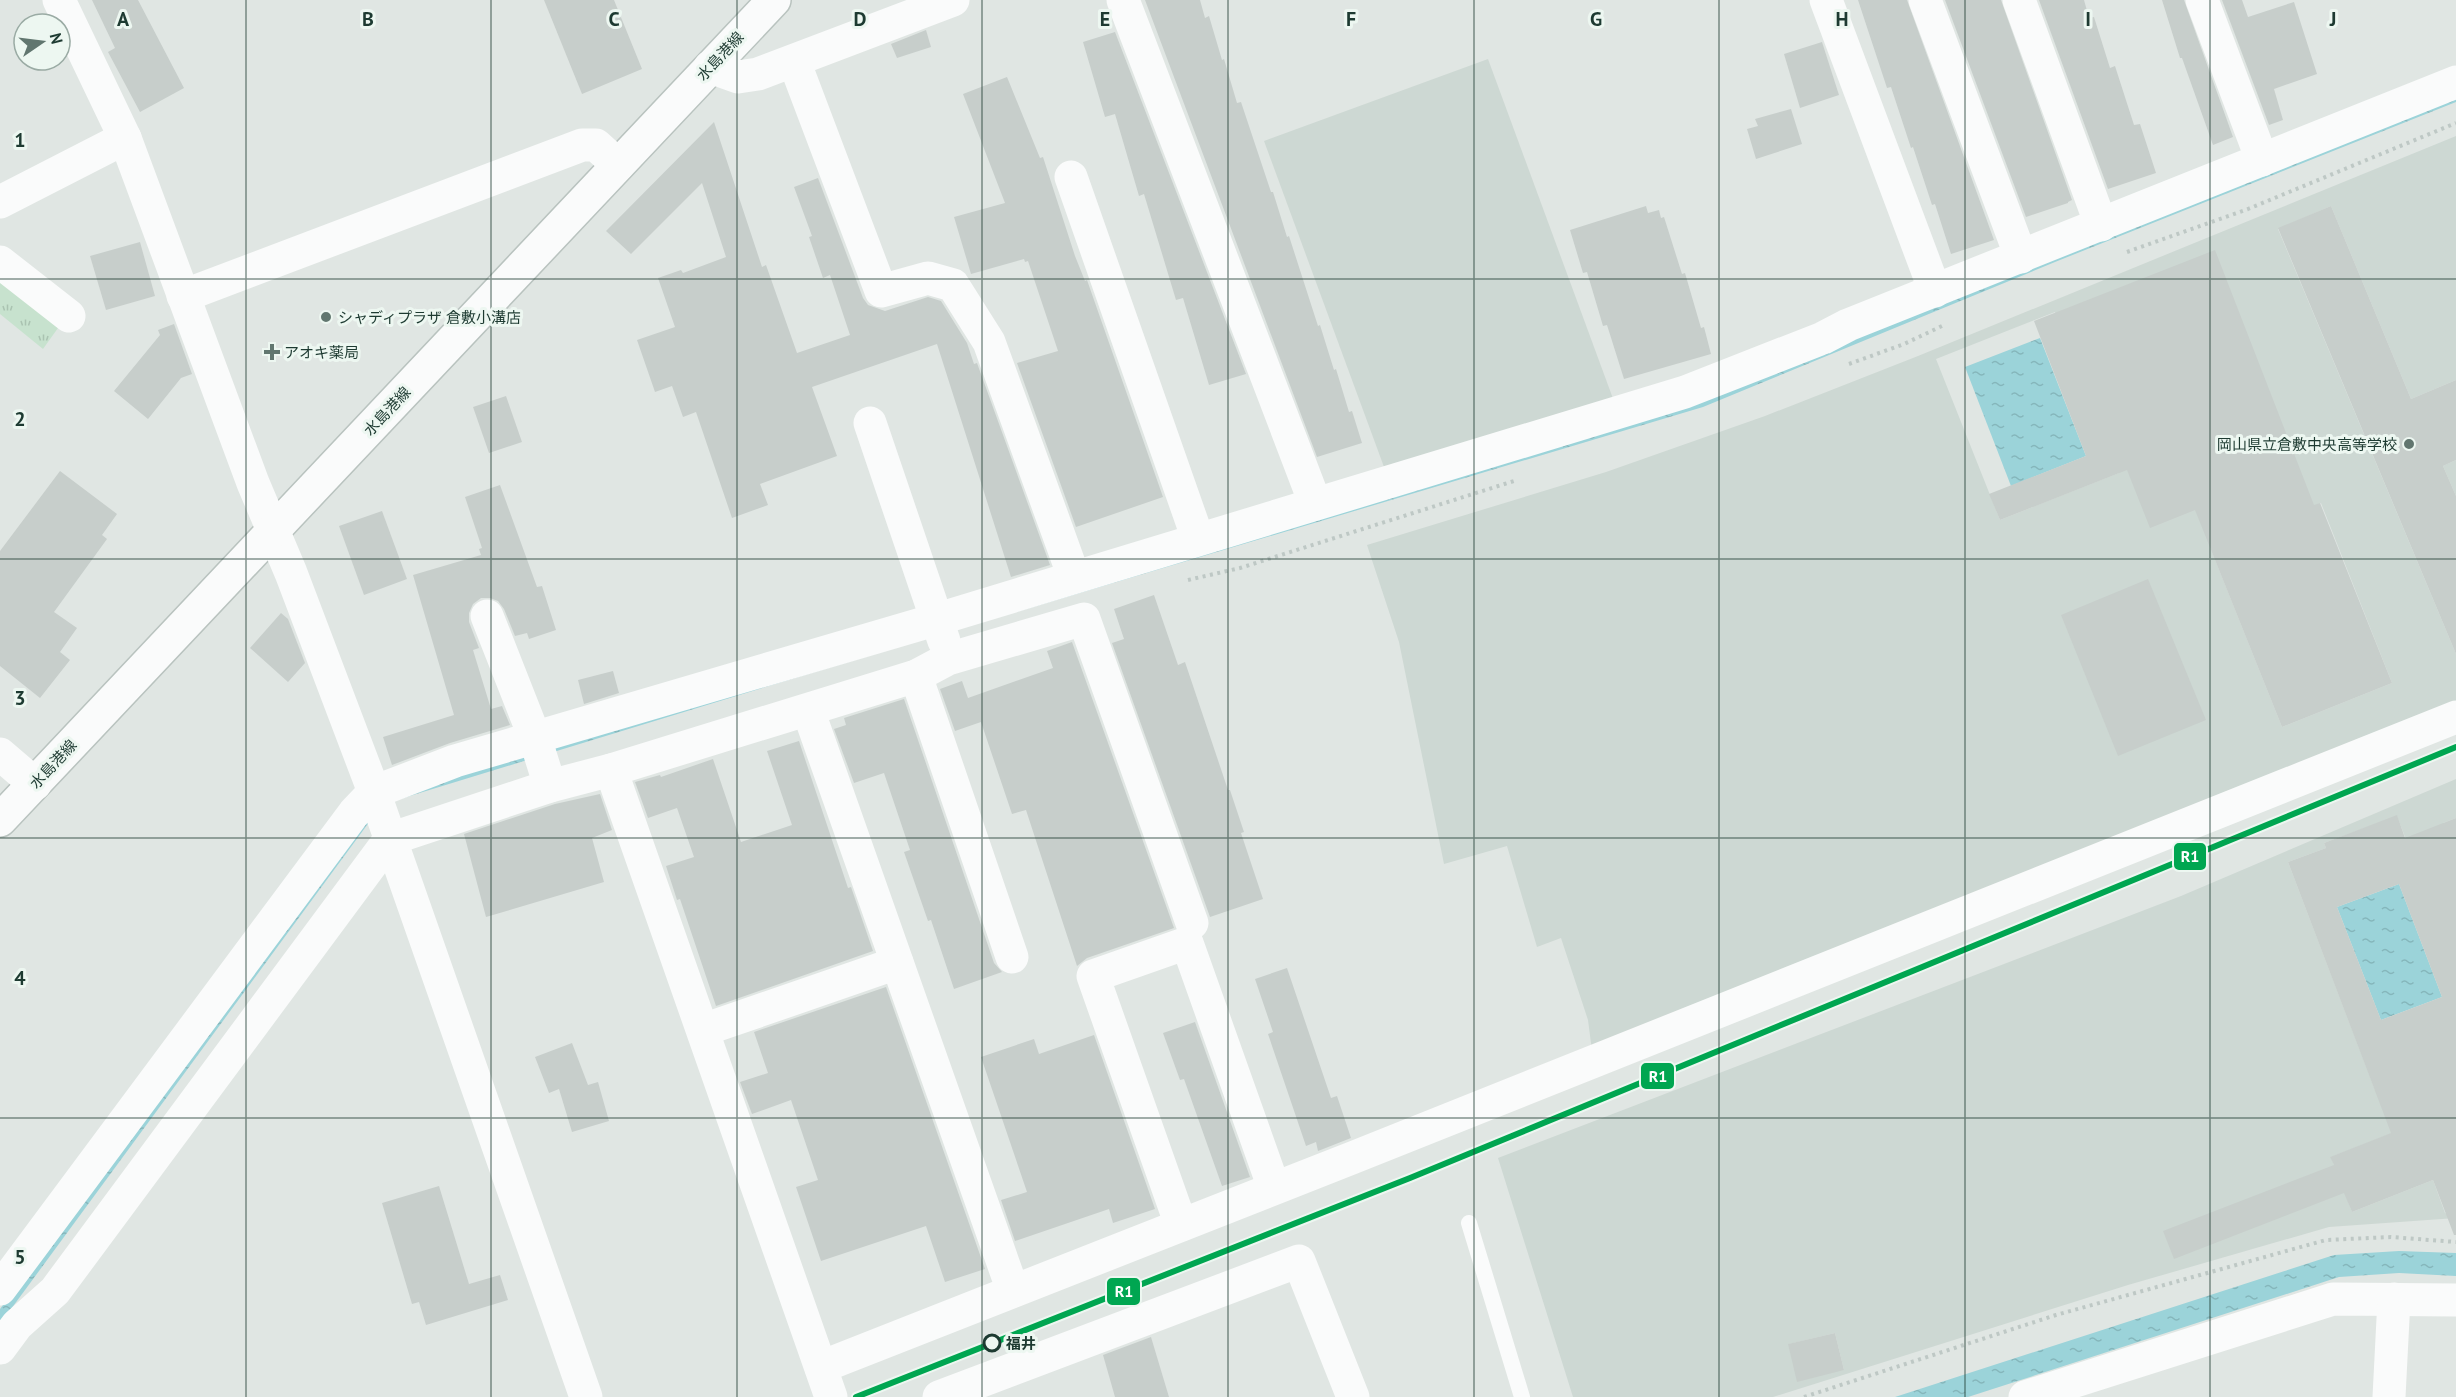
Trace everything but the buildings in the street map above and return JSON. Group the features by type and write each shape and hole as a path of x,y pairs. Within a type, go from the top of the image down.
{"street":[{"path":"59,0 125,138 253,483 374,792 586,1397"},
{"name":"水島港線","path":"0,820 774,0"},
{"path":"710,67 738,77 758,74 953,0"},
{"path":"1123,0 1315,503"},
{"path":"1826,0 1935,291"},
{"path":"1924,0 2021,257"},
{"path":"2019,0 2101,225"},
{"path":"2202,0 2262,160"},
{"path":"794,61 880,291 928,278 953,285 989,342 1074,577"},
{"path":"0,1348 18,1324 55,1291 390,839 541,758 942,636 1074,577 1685,392 2456,82"},
{"path":"0,202 125,138"},
{"path":"183,296 582,145 596,145 618,165"},
{"path":"1071,177 1198,538"},
{"path":"0,262 69,315"},
{"path":"870,423 942,636"},
{"path":"488,616 541,758"},
{"path":"942,636 1084,619 1192,923"},
{"path":"0,1289 354,813 374,792 455,761 541,758 611,770 916,676 942,636"},
{"path":"916,676 1012,957"},
{"path":"808,710 1013,1291"},
{"path":"611,770 826,1382 1013,1291 2456,717"},
{"path":"0,754 35,784"},
{"path":"1180,1226 1093,976 1187,943 1274,1188"},
{"path":"703,1030 897,963"},
{"path":"939,1397 1299,1261 1353,1397"},
{"path":"2039,1395 2333,1299 2456,1300"},
{"path":"2389,1397 2394,1299"}],"lane":[{"path":"1469,1224 1522,1397"}],"path":[{"path":"1804,1397 2056,1315 2326,1240 2391,1237 2456,1242"}],"shaded area":[{"path":"1488,59 1615,404 1384,467 1264,141"},
{"path":"2456,136 2456,380 2411,399 2331,206 2278,229 2456,654 2456,707 1592,1051 1588,1020 1561,938 1537,947 1507,846 1444,864 1399,642 1367,545 1606,472 1765,416 1918,356","holes":["2055,312 2119,473 2000,520 1936,359","2321,503 2392,683 2282,727 2210,547"]},
{"path":"2456,460 2456,496 2443,466"},
{"path":"2456,779 2456,818 2443,823 2456,970 2397,816 2324,843 2326,848 2288,862 2375,1090 2456,1108 2331,1157 2352,1212 2433,1180 2445,1213 2456,1218 2329,1227 2128,1285 1773,1397 1573,1397 1498,1158 2181,896","holes":["1835,1333 1844,1370 1789,1344"]}],"green space":[{"path":"0,271 63,321 43,349 0,314"}],"water":[{"path":"2456,94 2456,102 2055,262 1703,407 808,674 400,799 398,791 1700,399"},
{"path":"2040,338 2086,456 2011,486 1965,367"},
{"path":"366,811 370,821 0,1324 0,1309"},
{"path":"2399,884 2442,997 2381,1020 2337,907"},
{"path":"2399,1251 2456,1253 2456,1276 2399,1273 2339,1277 1968,1397 1895,1397 2334,1255"}],"transit line":[{"name":"R1","path":"856,1397 1410,1178 2456,747"}],"place":[{"name":"シャディプラザ 倉敷小溝店","path":"326,317"},
{"name":"アオキ薬局","path":"272,352"},
{"name":"岡山県立倉敷中央高等学校","path":"2409,444"},
{"name":"福井","path":"992,1343"}]}
